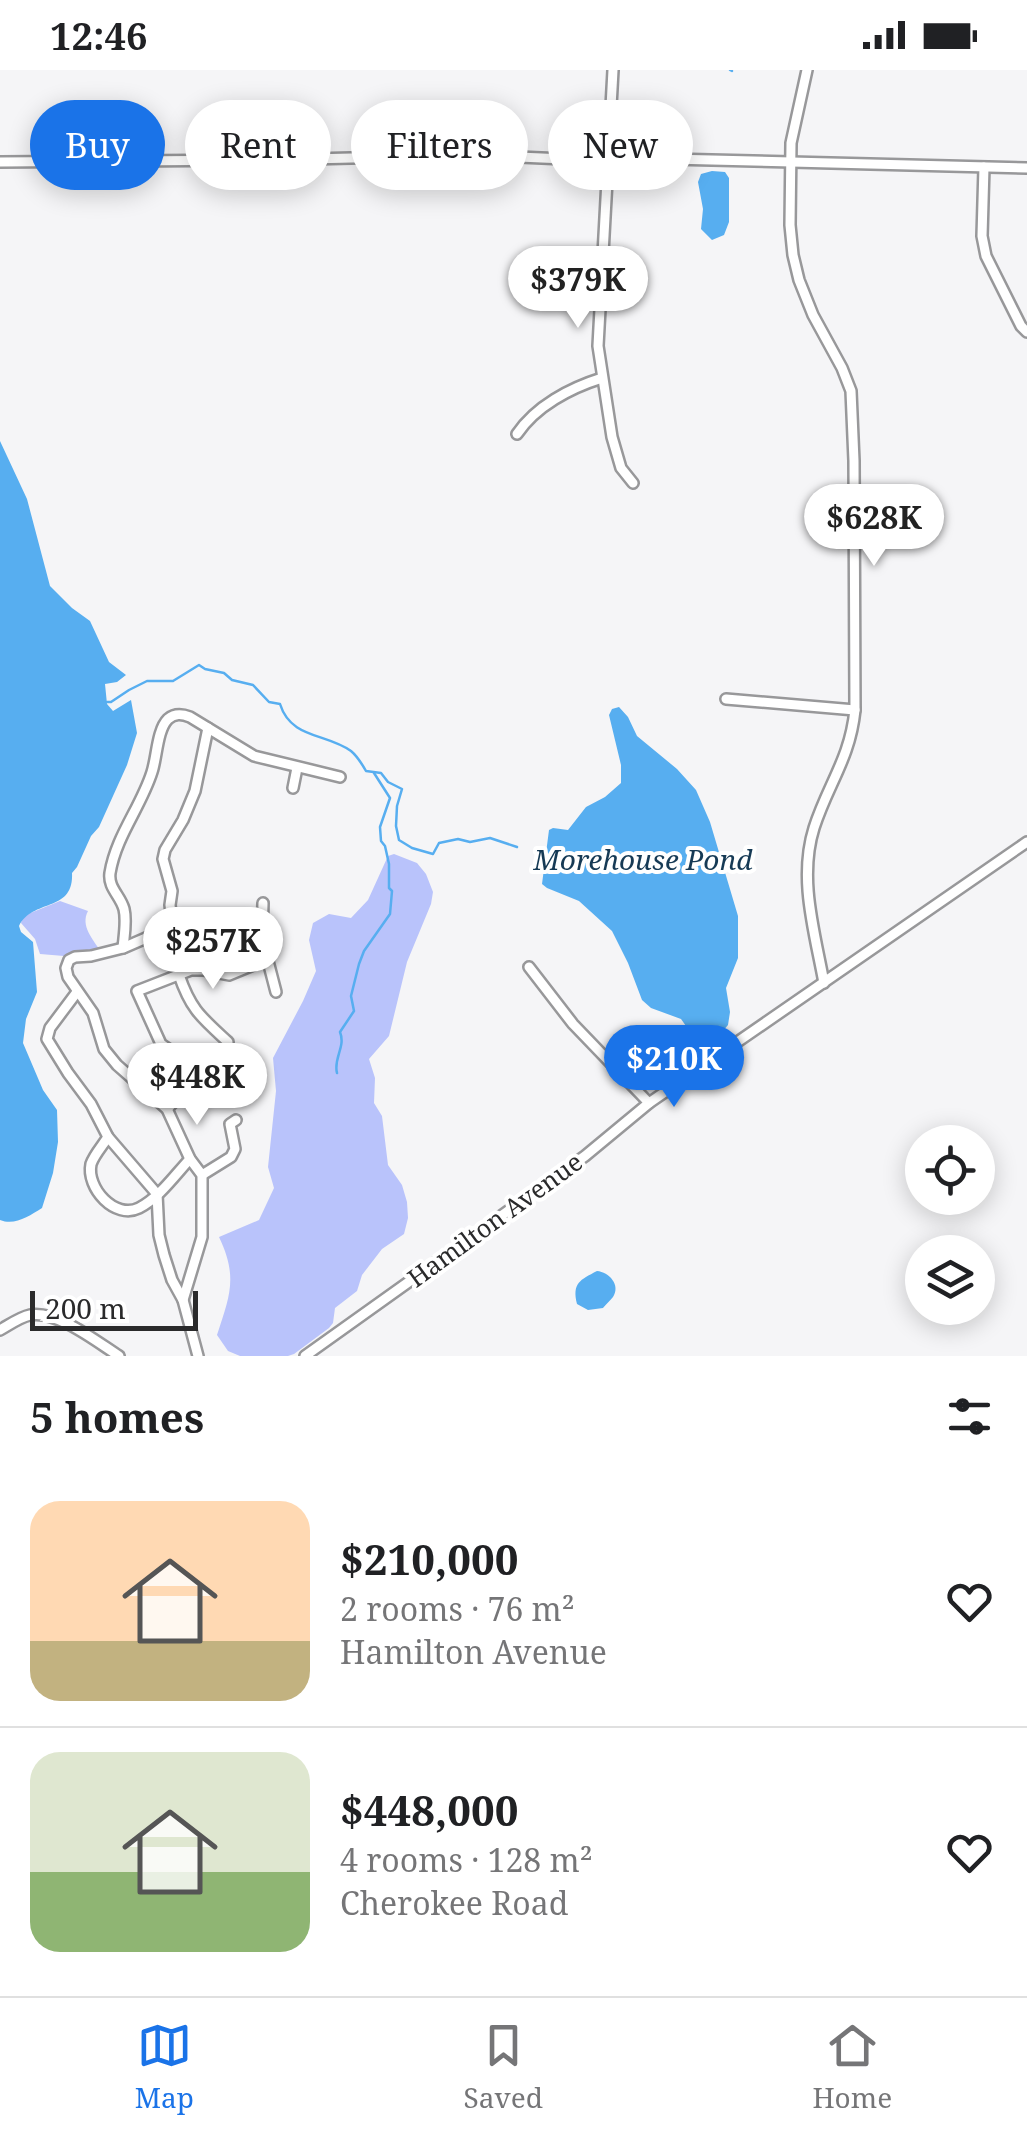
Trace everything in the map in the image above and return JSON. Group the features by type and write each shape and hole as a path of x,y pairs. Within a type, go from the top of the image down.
{"street":[{"path":"612,100 613,70"},
{"path":"807,70 790,161 792,240 799,280 851,392 854,460 853,732 813,831 806,878 824,984"},
{"path":"0,162 476,154 548,158"},
{"path":"693,159 1027,168"},
{"path":"984,167 982,236 986,256 1027,332"},
{"path":"607,190 597,320 602,378 621,468 633,483"},
{"path":"517,434 527,420 565,393 602,378"},
{"path":"726,700 855,710"},
{"path":"123,948 125,914 110,886 110,876 116,850 153,770 162,730 171,716 181,714 254,756 340,777"},
{"path":"172,922 172,891 163,859 195,791 208,728"},
{"path":"293,788 297,768"},
{"name":"Hamilton Avenue","path":"305,1356 585,1156 649,1103 1027,842"},
{"path":"263,903 261,934 276,992"},
{"path":"184,1300 202,1236 202,1175 190,1159 167,1109 104,1049 93,1013 76,992 66,968 75,956 123,948 172,922 235,921 261,934"},
{"path":"199,1076 190,1064 161,1044 137,991 191,970 229,975 256,964 266,955"},
{"path":"529,967 573,1024 649,1103"},
{"path":"167,1109 199,1076 228,1054 229,1048 228,1042 195,1012 179,974"},
{"path":"76,992 46,1038 91,1104 108,1138 156,1194 159,1236 172,1280 184,1300 198,1356"},
{"path":"202,1175 231,1157 235,1150 230,1124 236,1120"},
{"path":"108,1138 92,1162 91,1176 112,1207 126,1211 139,1208 190,1159"},
{"path":"0,1330 32,1314 47,1316 119,1356"}],"shaded area":[{"path":"394,854 417,863 433,892 407,962 389,1036 369,1059 388,1165 402,1185 407,1202 404,1234 382,1249 362,1275 357,1291 335,1308 329,1328 288,1356 240,1356 228,1351 217,1335 230,1286 229,1264 219,1237 259,1220 274,1188 268,1167 276,1091 273,1058 316,971 309,940 313,923 329,914 351,918 368,900 388,856"},
{"path":"60,901 88,911 86,927 101,952 88,958 40,954 35,939 21,923 23,916"}],"water":[{"path":"725,172 729,178 729,222 724,235 712,240 701,229 703,209 698,182 701,174"},
{"path":"0,441 27,499 50,586 90,621 109,662 126,675 105,684 107,704 113,711 131,700 137,733 99,827 72,873 67,894 25,917 19,926 33,942 37,992 26,1019 23,1043 43,1090 57,1110 58,1142 42,1208 11,1222 0,1220"},
{"name":"Morehouse Pond","path":"619,707 637,736 696,790 710,822 738,916 738,958 726,988 728,1025 703,1050 681,1019 651,1008 642,1000 612,931 579,901 542,884 549,830 568,830 586,807 621,783 621,765 609,715"},
{"path":"597,1271 606,1274 616,1288 603,1308 588,1310 577,1304 577,1287"}],"waterway":[{"path":"107,702 147,681 173,681 199,665 224,673 232,680 253,685 269,702 280,704 292,724 341,745 353,753 366,771 381,773 402,789 396,826 399,840 412,848 433,854 439,843 490,838 517,847"},
{"path":"337,1073 340,1032 354,1011 351,996 359,964 390,914 389,864 380,827 390,798 374,773"},
{"path":"538,861 545,862"}]}
